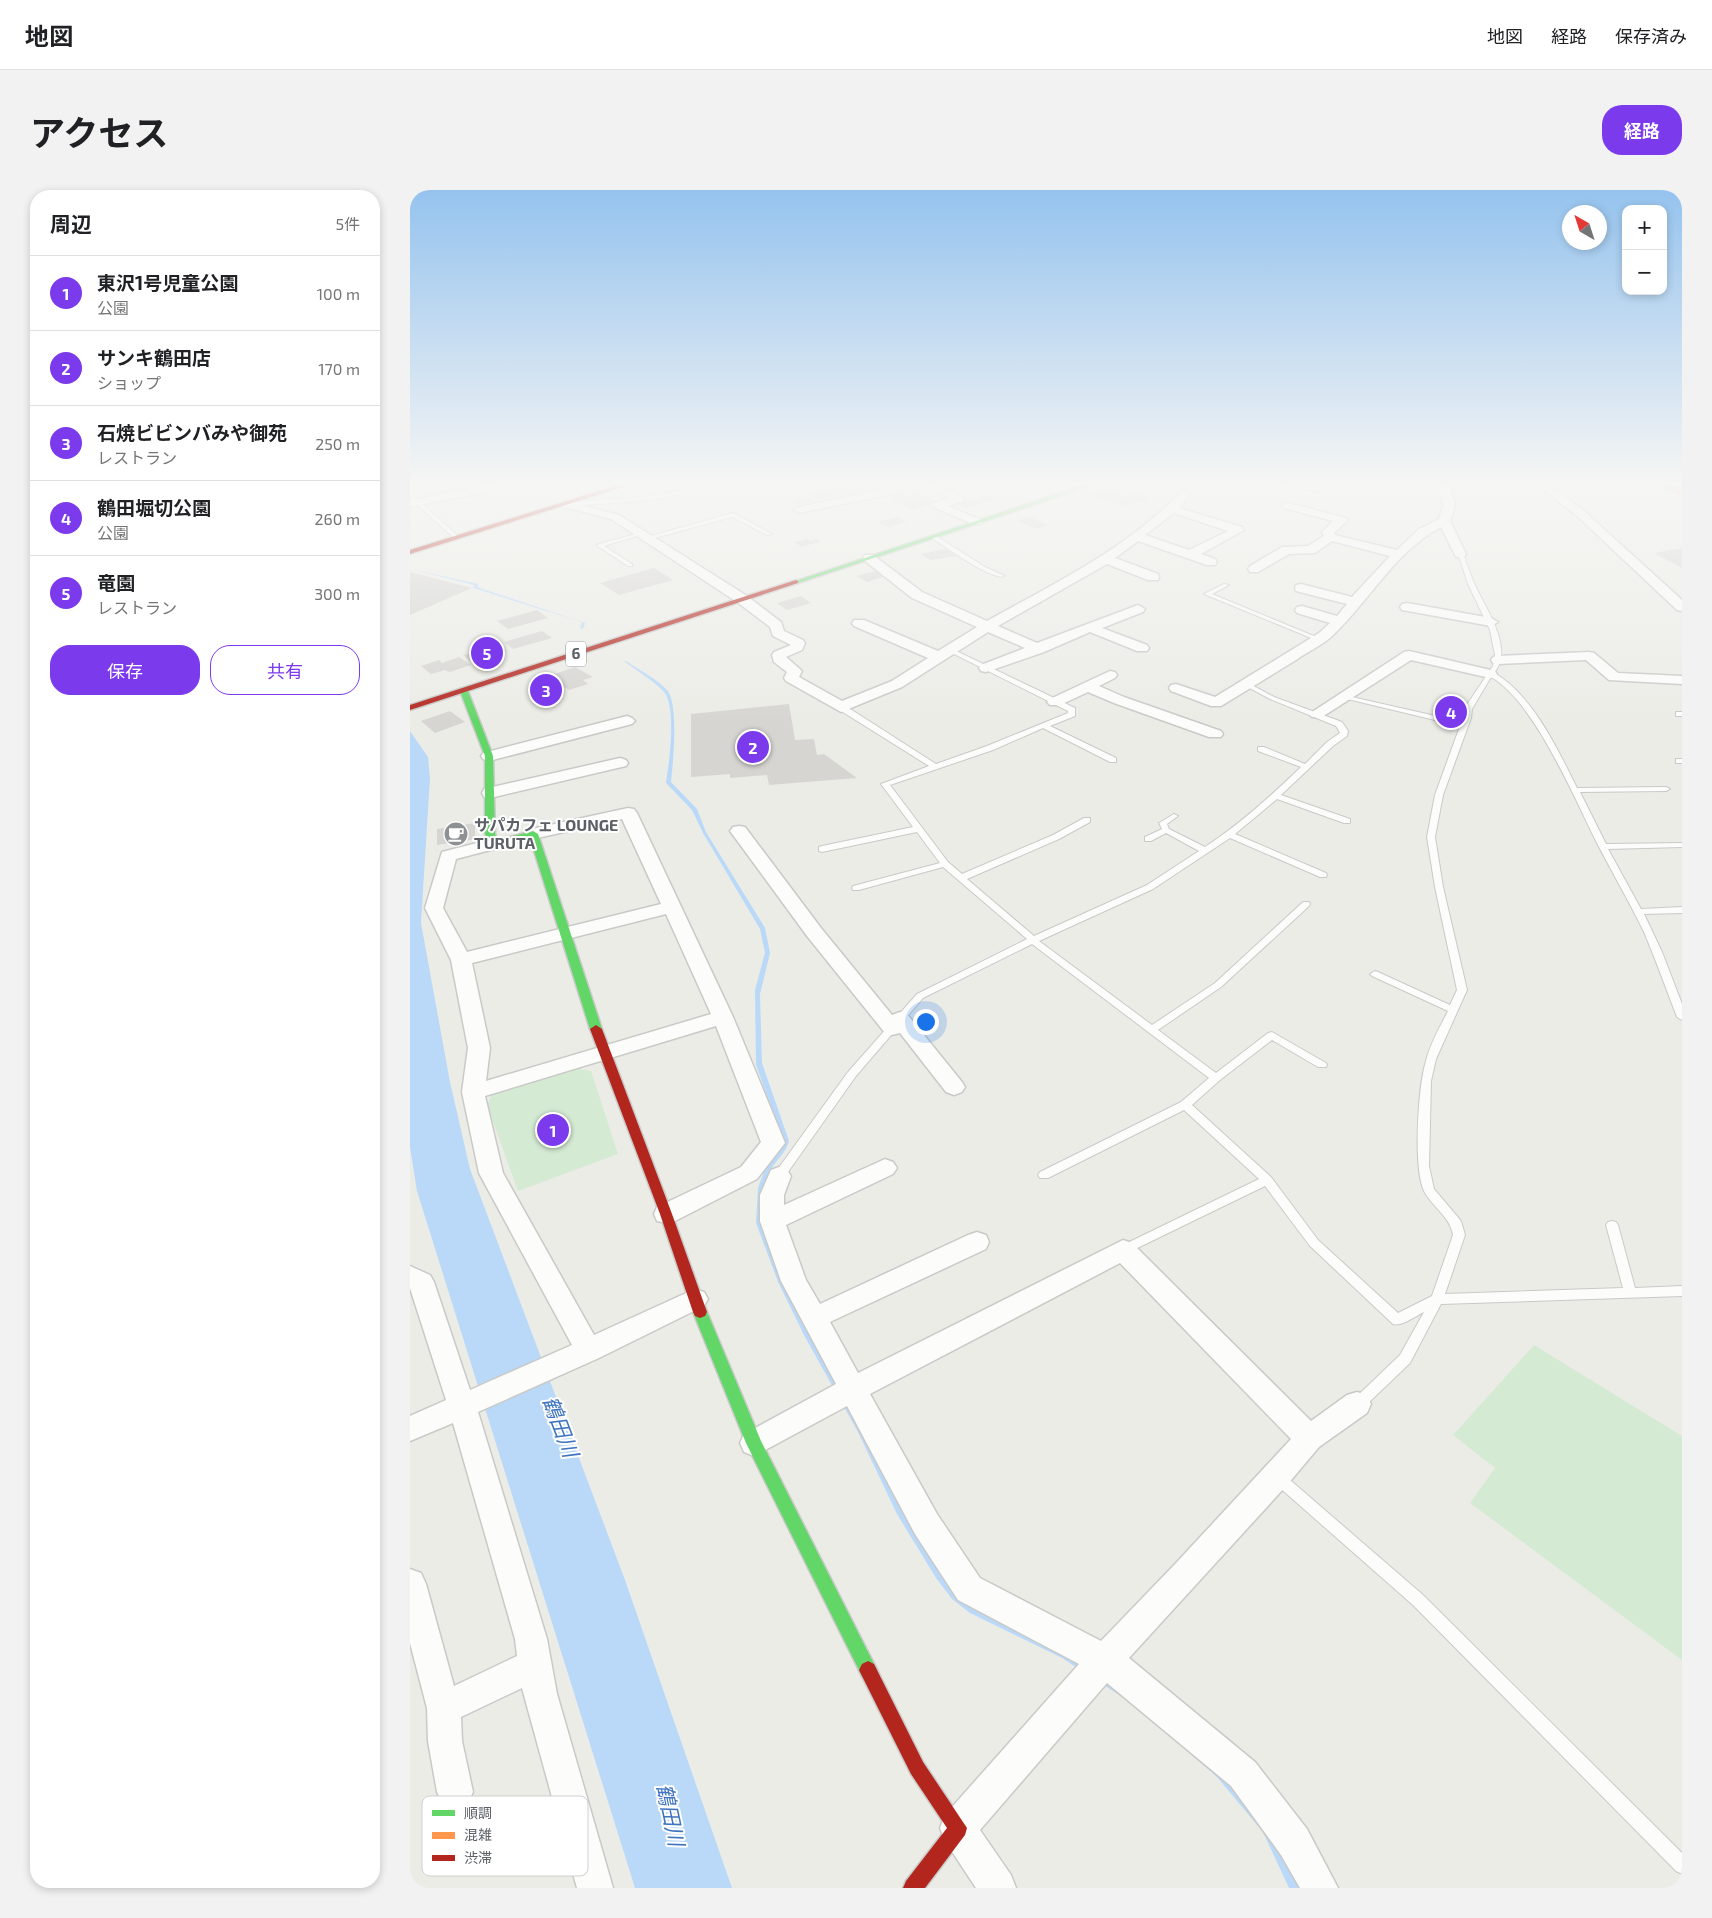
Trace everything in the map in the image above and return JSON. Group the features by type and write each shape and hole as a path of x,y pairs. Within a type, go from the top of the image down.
{"main road":[{"name":"6","path":"410,708 829,564"},
{"name":"6","path":"437,687 847,564"},
{"path":"464,691 489,756 490,834 496,843 533,834 604,1053 666,1214 695,1299 754,1443 917,1768 958,1828 913,1888"}],"street":[{"path":"688,564 776,624 778,633 798,643 797,647 780,655 779,659 796,671 791,678 841,707 897,684 989,625 1097,564"},
{"path":"877,564 917,595 989,625 1039,649"},
{"path":"1120,564 1153,577"},
{"path":"1254,569 1262,564"},
{"path":"1176,688 1216,703 1318,640 1340,621 1390,564"},
{"path":"1636,564 1682,607"},
{"path":"1301,588 1355,602"},
{"path":"1407,607 1491,622"},
{"path":"986,668 1138,609"},
{"path":"1302,610 1340,621"},
{"path":"859,623 945,654"},
{"path":"1091,628 1142,648"},
{"path":"1317,714 1409,655 1490,674"},
{"path":"1498,660 1589,656 1614,677 1682,680"},
{"path":"1055,702 1110,675"},
{"path":"1087,686 1119,700 1215,734"},
{"path":"489,756 627,721"},
{"path":"490,793 620,763"},
{"path":"533,834 628,813 723,1017 773,1143 749,1173 666,1214"},
{"path":"739,831 814,932 954,1087"},
{"path":"496,843 448,856 434,908 461,960 479,1048 473,1092 491,1173 589,1350"},
{"path":"461,960 672,906"},
{"path":"473,1092 723,1017"},
{"path":"772,1222 885,1168"},
{"path":"779,1176 772,1195 772,1222 794,1281 926,1524 969,1589 1104,1660 1243,1774 1294,1842 1320,1888"},
{"path":"814,1318 977,1242"},
{"path":"754,1443 853,1389 1123,1250 1309,1438"},
{"path":"410,1276 421,1282 462,1407 531,1639 540,1694 569,1796"},
{"path":"410,1429 589,1350 695,1299"},
{"path":"998,1888 958,1828 1104,1660 1188,1573 1277,1476 1309,1438 1357,1404"},
{"path":"410,1584 444,1708 445,1741 455,1792"},
{"path":"444,1708 536,1664"},
{"path":"588,1863 595,1888"}],"lane":[{"path":"977,564 1002,576"},
{"path":"1357,1404 1405,1359 1437,1299 1459,1235 1457,1224 1429,1190 1423,1166 1426,1081 1431,1059 1462,990 1439,887 1431,837 1439,796 1468,709 1490,674 1495,670 1498,660 1491,622 1464,564"},
{"path":"1226,585 1207,594 1318,640"},
{"path":"945,654 986,668 1072,710 1072,714 990,748 885,784 945,864 1048,954 1216,1078"},
{"path":"1490,674 1502,678 1532,716 1560,761 1638,912 1682,1017"},
{"path":"779,1176 852,1074 920,996 1033,940 1150,887 1229,835 1276,796 1330,744 1344,734 1339,724 1272,698 1246,684"},
{"path":"1343,697 1464,724"},
{"path":"841,707 935,767"},
{"path":"1044,726 1112,760"},
{"path":"1262,749 1307,767"},
{"path":"1575,790 1666,789"},
{"path":"1276,796 1347,822"},
{"path":"1174,816 1163,823 1166,830 1206,851"},
{"path":"962,878 1056,837 1087,820"},
{"path":"822,849 918,828"},
{"path":"1148,839 1166,830"},
{"path":"1229,835 1323,875"},
{"path":"1603,846 1682,845"},
{"path":"856,888 945,864"},
{"path":"1153,1030 1218,984 1306,904"},
{"path":"1638,912 1682,910"},
{"path":"1375,974 1453,1010"},
{"path":"1671,990 1682,990"},
{"path":"1044,1174 1184,1105 1272,1035 1322,1065"},
{"path":"1184,1105 1267,1180 1314,1243 1397,1320 1437,1299 1682,1290"},
{"path":"1123,1250 1267,1180"},
{"path":"1612,1225 1630,1291"},
{"path":"1277,1476 1418,1600 1682,1866"}],"green space":[{"path":"1443,705 1464,709 1463,719 1457,720 1436,715"},
{"path":"579,1069 591,1071 618,1154 518,1191 487,1105 492,1094"},
{"path":"1534,1345 1682,1436 1682,1660 1470,1503 1495,1468 1453,1435"}],"water":[{"path":"410,569 479,584 477,587 579,621 473,588 474,585"},
{"path":"579,621 585,623 583,629 580,628 582,623"},
{"path":"624,661 658,682 667,690 671,697 674,734 671,782 697,809 706,832 765,928 770,953 760,994 762,1063 789,1141 786,1149 767,1177 763,1221 945,1575 1061,1646 1224,1772 1269,1827 1299,1888 1289,1888 1263,1832 1217,1777 1133,1704 1062,1658 970,1613 952,1599 936,1578 897,1514 858,1432 805,1337 778,1282 756,1223 758,1188 765,1169 782,1147 783,1141 756,1065 755,990 765,953 760,929 703,833 692,810 666,783 671,723 668,700 664,692 651,680"},
{"name":"鶴田川","path":"410,731 428,757 430,778 421,923 450,1082 470,1169 625,1580 732,1888 635,1888 417,1191 410,1147"}],"building":[{"path":"654,568 673,580 619,595 600,583"},
{"path":"875,571 886,576 867,582 856,576"},
{"path":"410,572 472,588 410,615"},
{"path":"801,596 811,603 787,610 777,603"},
{"path":"537,610 548,618 508,629 497,621"},
{"path":"542,631 552,638 513,649 504,642"},
{"path":"501,647 507,651 472,662 463,655"},
{"path":"459,657 471,665 450,672 445,670 431,674 421,666 439,660 442,663"},
{"path":"575,667 593,677 583,680 588,684 569,690 563,686 560,679 562,679 555,674"},
{"path":"554,680 561,694 540,701 532,686"},
{"path":"789,704 795,740 814,739 817,755 824,754 857,778 769,785 767,775 730,778 730,774 691,777 691,714"},
{"path":"450,711 465,722 435,733 421,721"},
{"name":"サパカフェ LOUNGE TURUTA","path":"475,823 475,839 437,845 437,829"}],"traffic: fast":[{"path":"796,582 850,564"},
{"path":"464,691 489,756 490,834 496,843 533,834 596,1029"},
{"path":"700,1312 754,1443 868,1670"}],"traffic: jam":[{"path":"410,708 796,582"},
{"path":"596,1029 666,1214 700,1312"},
{"path":"868,1670 917,1768 958,1828 913,1888"}],"place":[{"name":"竜園","path":"487,653"},
{"name":"石焼ビビンバみや御苑","path":"546,690"},
{"name":"鶴田堀切公園","path":"1451,712"},
{"name":"サンキ鶴田店","path":"753,747"},
{"name":"サパカフェ LOUNGE TURUTA","path":"456,834"},
{"name":"東沢1号児童公園","path":"553,1130"}]}
